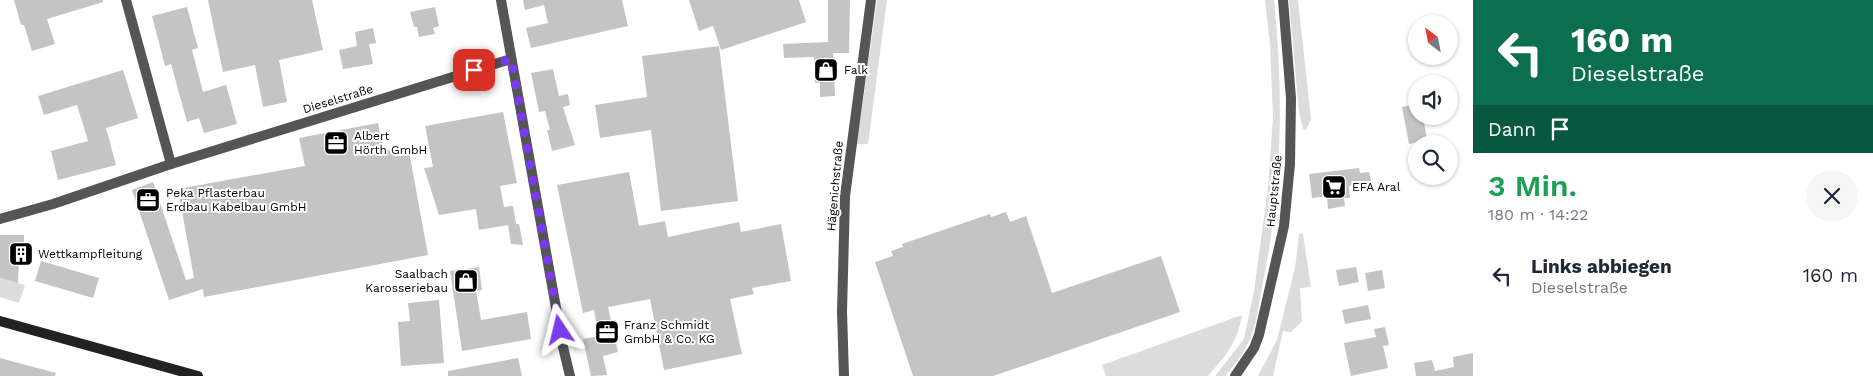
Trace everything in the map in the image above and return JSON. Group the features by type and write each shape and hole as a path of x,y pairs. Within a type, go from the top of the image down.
{"main road":[{"path":"0,320 198,376"}],"street":[{"path":"126,0 171,164"},
{"path":"501,0 563,347 570,376"},
{"name":"Hägenichstraße","path":"844,376 842,304 845,196 871,0"},
{"name":"Hauptstraße","path":"1235,376 1254,348 1259,335 1284,226 1292,133 1283,0"},
{"name":"Dieselstraße","path":"0,219 53,204 171,164 511,59"}],"shaded area":[{"path":"877,0 887,0 868,144 857,144"},
{"path":"1265,0 1274,0 1279,73 1279,144 1274,215 1253,331 1243,353 1225,376 1215,376 1244,339 1254,291 1268,188 1273,117 1270,44"},
{"path":"1289,0 1298,0 1311,119 1306,130 1303,129 1299,113"},
{"path":"1300,233 1303,234 1311,287 1300,288 1302,321 1291,332 1283,331 1273,376 1258,376 1277,340 1295,268"},
{"path":"0,278 25,285 19,303 0,297"},
{"path":"1242,315 1234,342 1208,376 1106,376 1102,365"}],"building":[{"path":"14,0 103,0 103,2 47,19 55,44 32,51 24,25 21,25"},
{"path":"208,0 312,0 323,50 279,60 287,102 263,107 255,65 223,72"},
{"path":"523,0 622,0 628,26 531,48 526,28 548,23 544,5 525,10"},
{"path":"689,0 799,0 806,22 721,50 713,26 699,31"},
{"path":"828,0 850,0 849,53 833,53 835,96 820,97 820,83 815,83 814,57 784,58 783,44 828,42"},
{"path":"187,7 198,48 192,50 203,92 226,85 237,124 204,133 199,118 187,122 171,64 165,66 152,16"},
{"path":"435,7 439,26 433,28 435,34 419,37 417,27 414,27 410,12"},
{"path":"373,28 376,43 369,44 373,64 343,69 339,50 357,46 355,32"},
{"path":"719,46 738,201 661,211 651,130 600,138 595,105 647,97 642,56"},
{"path":"553,69 559,96 568,94 570,105 563,107 575,145 552,151 547,130 550,130 545,111 539,112 531,73"},
{"path":"123,70 138,118 106,128 116,165 58,180 51,151 88,141 77,105 44,115 38,96"},
{"path":"1408,106 1408,125 1424,125 1426,135 1408,135 1408,139 1402,107"},
{"path":"503,112 517,183 500,186 504,207 513,206 516,224 519,224 523,245 511,244 508,225 479,230 476,209 439,215 424,168 433,167 425,126"},
{"path":"378,123 384,151 408,146 428,255 204,297 203,289 169,300 132,190 153,182 186,280 194,278 178,189 305,166 299,138"},
{"path":"1359,168 1360,173 1369,172 1372,184 1349,186 1350,198 1344,198 1345,206 1328,209 1327,196 1312,198 1309,174"},
{"path":"629,172 639,226 665,221 668,237 739,222 741,232 781,224 791,281 752,288 754,294 730,299 742,354 664,370 650,299 608,307 618,352 603,356 607,375 591,376 583,339 599,336 594,310 583,313 557,185"},
{"path":"1006,212 1010,222 1026,216 1052,293 1161,256 1180,312 993,376 913,376 875,262 893,256 891,251 903,247 902,244 990,214 991,217"},
{"path":"0,235 24,235 24,259 19,259 18,283 0,278"},
{"path":"41,261 99,278 93,298 35,281"},
{"path":"479,267 482,290 476,291 481,320 527,312 531,339 462,351 450,271"},
{"path":"1356,267 1359,282 1339,286 1336,270"},
{"path":"1382,270 1385,288 1368,291 1365,273"},
{"path":"439,300 444,363 401,366 398,322 410,321 408,303"},
{"path":"1368,305 1371,319 1345,324 1342,310"},
{"path":"1385,327 1389,345 1383,346 1388,368 1351,376 1344,343 1376,337 1374,329"},
{"path":"1473,353 1473,376 1416,376 1414,363 1432,360 1435,371 1454,367 1453,357"},
{"path":"0,358 56,373 55,376 0,376"},
{"path":"518,358 522,376 448,376 448,371"}],"place":[{"name":"Falk","path":"826,70"},
{"name":"Albert Hörth GmbH","path":"336,143"},
{"name":"EFA Aral","path":"1334,187"},
{"name":"Peka Pflasterbau Erdbau Kabelbau GmbH","path":"148,200"},
{"name":"Wettkampfleitung","path":"21,254"},
{"name":"Saalbach Karosseriebau","path":"466,281"},
{"name":"Franz Schmidt GmbH & Co. KG","path":"607,332"}],"route":[{"path":"474,70 511,59 560,330"}]}
